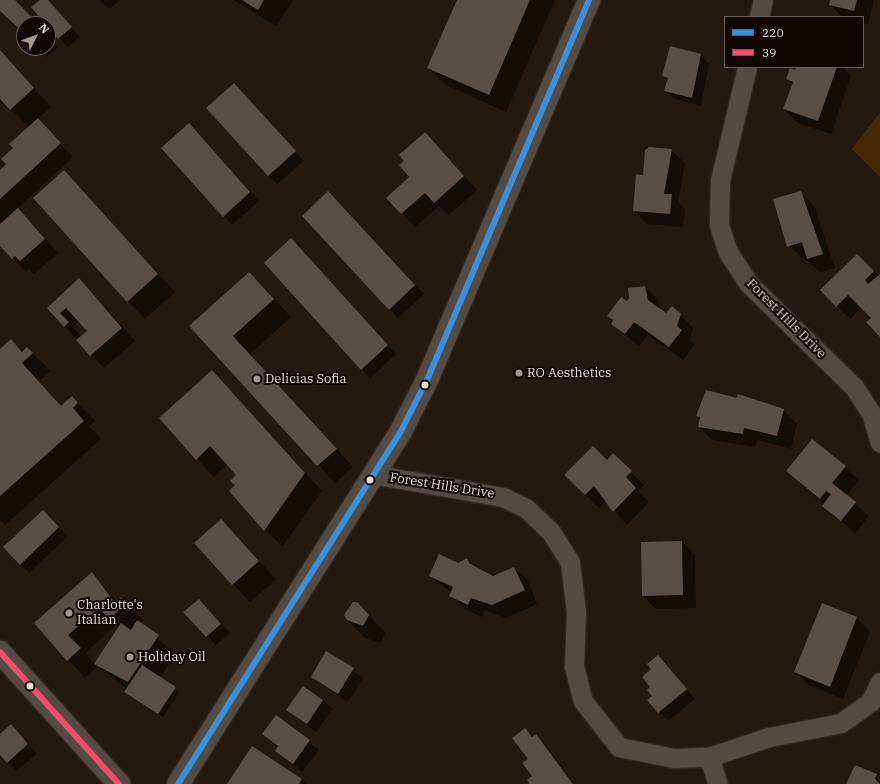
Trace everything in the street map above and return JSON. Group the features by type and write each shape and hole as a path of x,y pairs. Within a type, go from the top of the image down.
{"main road":[{"path":"178,784 377,475 426,380 590,0"},
{"path":"0,652 119,784"}],"street":[{"path":"759,16 763,0"},
{"name":"Forest Hills Drive","path":"747,68 720,180 718,224 728,252 748,283 854,387 871,413 880,442"},
{"name":"Forest Hills Drive","path":"377,475 472,489 504,497 526,508 551,532 570,563 576,612 574,666 583,701 597,722 620,747 674,758 709,757 769,737 841,723 871,701 880,682"},
{"path":"709,757 718,784"}],"shaded area":[{"path":"880,112 880,177 852,149"}],"building":[{"path":"0,0 15,0 30,16 16,16 16,26 0,11"},
{"path":"40,0 48,0 72,27 58,39 56,37 56,16 39,16 31,7"},
{"path":"242,0 264,0 258,10"},
{"path":"457,0 530,0 489,95 427,68"},
{"path":"830,0 857,0 854,11 829,5"},
{"path":"670,46 701,54 692,98 664,91 668,78 662,76"},
{"path":"0,50 34,88 10,110 0,99"},
{"path":"790,68 795,70 796,68 837,68 818,121 783,109 793,82 786,79"},
{"path":"234,83 296,151 268,176 206,108"},
{"path":"38,118 61,143 0,199 0,170 6,164 1,159 13,148 9,144"},
{"path":"189,123 250,192 223,217 161,148"},
{"path":"425,132 464,176 434,203 425,193 401,214 386,198 409,177 399,165 404,161 399,155"},
{"path":"649,147 672,149 664,194 672,194 670,214 633,211 636,174 643,175 645,150"},
{"path":"64,170 158,274 127,302 33,198"},
{"path":"328,191 415,285 389,310 302,216"},
{"path":"801,191 823,254 807,259 802,242 787,247 773,199"},
{"path":"18,208 45,239 20,261 15,256 12,259 0,246 0,224"},
{"path":"291,238 388,345 361,370 264,263"},
{"path":"857,254 874,271 865,280 868,284 880,274 880,337 866,322 871,318 848,295 836,307 820,290"},
{"path":"249,272 274,299 233,336 337,449 317,466 189,326"},
{"path":"79,278 122,328 90,356 76,340 87,331 66,308 60,313 69,322 64,327 47,308"},
{"path":"645,286 648,300 666,313 672,306 681,314 677,326 682,330 669,347 634,322 625,334 611,324 613,320 607,316 621,297 627,301 629,298 628,288"},
{"path":"11,339 22,352 27,347 33,353 22,363 61,406 72,396 78,403 73,408 84,421 0,496 0,349"},
{"path":"212,370 305,473 264,531 229,491 235,485 230,481 236,475 210,446 196,460 159,418"},
{"path":"706,390 737,398 738,394 784,409 777,436 744,428 743,434 698,427 700,417 696,416"},
{"path":"812,439 846,466 832,483 856,502 841,521 822,506 831,494 826,491 820,499 786,471"},
{"path":"593,446 607,460 613,453 632,471 626,477 636,488 613,512 594,486 585,495 564,475"},
{"path":"43,510 59,527 20,565 3,547"},
{"path":"221,519 259,561 232,585 194,543"},
{"path":"682,541 683,595 642,596 641,542"},
{"path":"439,554 458,563 467,558 469,563 493,576 514,567 525,590 492,605 471,598 468,605 449,596 453,587 429,576"},
{"name":"Charlotte's Italian","path":"92,572 115,603 121,597 127,603 109,619 99,608 68,635 81,648 67,661 34,623"},
{"path":"199,599 221,624 206,637 183,612"},
{"path":"353,602 357,602 369,615 363,626 347,620 344,615"},
{"path":"822,603 857,617 830,687 794,672"},
{"path":"137,620 159,635 128,682 94,664 121,623 131,630"},
{"path":"326,651 354,668 338,694 311,677"},
{"path":"658,655 687,689 658,713 647,700 652,696 647,690 650,687 642,677 651,669 647,664"},
{"path":"142,665 176,687 158,714 124,692"},
{"path":"303,686 323,700 307,724 286,710"},
{"path":"276,715 310,740 293,764 275,751 278,746 262,734"},
{"path":"11,724 28,744 7,763 0,755 0,734"},
{"path":"525,728 532,737 536,734 573,784 530,784 527,780 532,776 522,763 528,759 512,738"},
{"path":"252,746 302,779 299,784 227,784"},
{"path":"855,765 877,774 875,779 880,784 846,784"}],"transit line":[{"name":"220","path":"178,784 401,431 427,380 589,0"},
{"name":"39","path":"0,652 119,784"}],"place":[{"name":"RO Aesthetics","path":"519,373"},
{"name":"Delicias Sofia","path":"257,379"},
{"name":"Charlotte's Italian","path":"69,613"},
{"name":"Holiday Oil","path":"130,657"}]}
